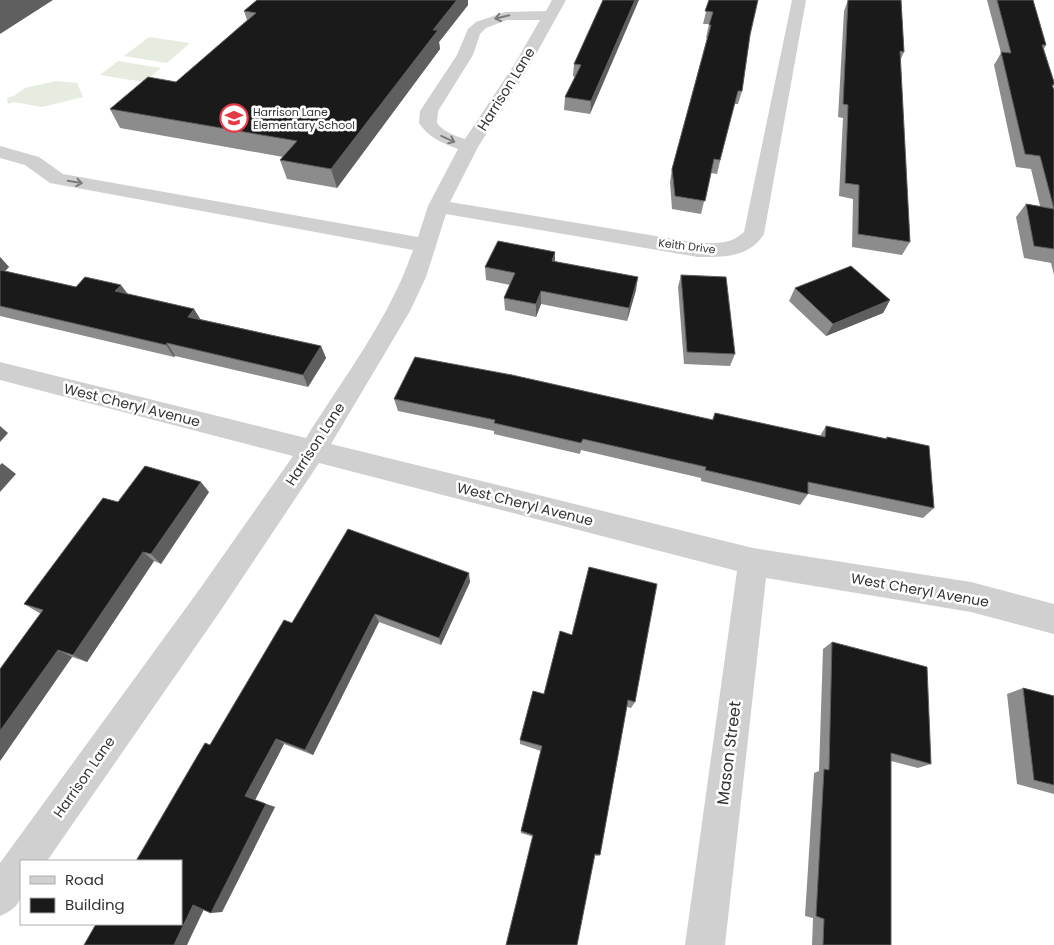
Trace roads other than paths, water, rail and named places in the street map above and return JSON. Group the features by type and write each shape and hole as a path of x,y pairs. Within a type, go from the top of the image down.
{"street":[{"name":"Keith Drive","path":"438,206 698,250 730,250 744,245 754,234 799,0"},
{"name":"Harrison Lane","path":"25,860 210,600 312,451 398,311 426,246 438,206 469,147 522,65 554,7"},
{"path":"469,147 447,139 434,131 428,123 429,111 465,55 473,32 481,25 505,16 554,7"},
{"path":"0,152 32,160 56,179 426,246"},
{"name":"West Cheryl Avenue","path":"0,371 753,562 971,597 1054,619"},
{"name":"Mason Street","path":"705,945 753,562"},
{"path":"0,896 20,867"}],"place":[{"name":"Harrison Lane Elementary School","path":"234,118"}]}
